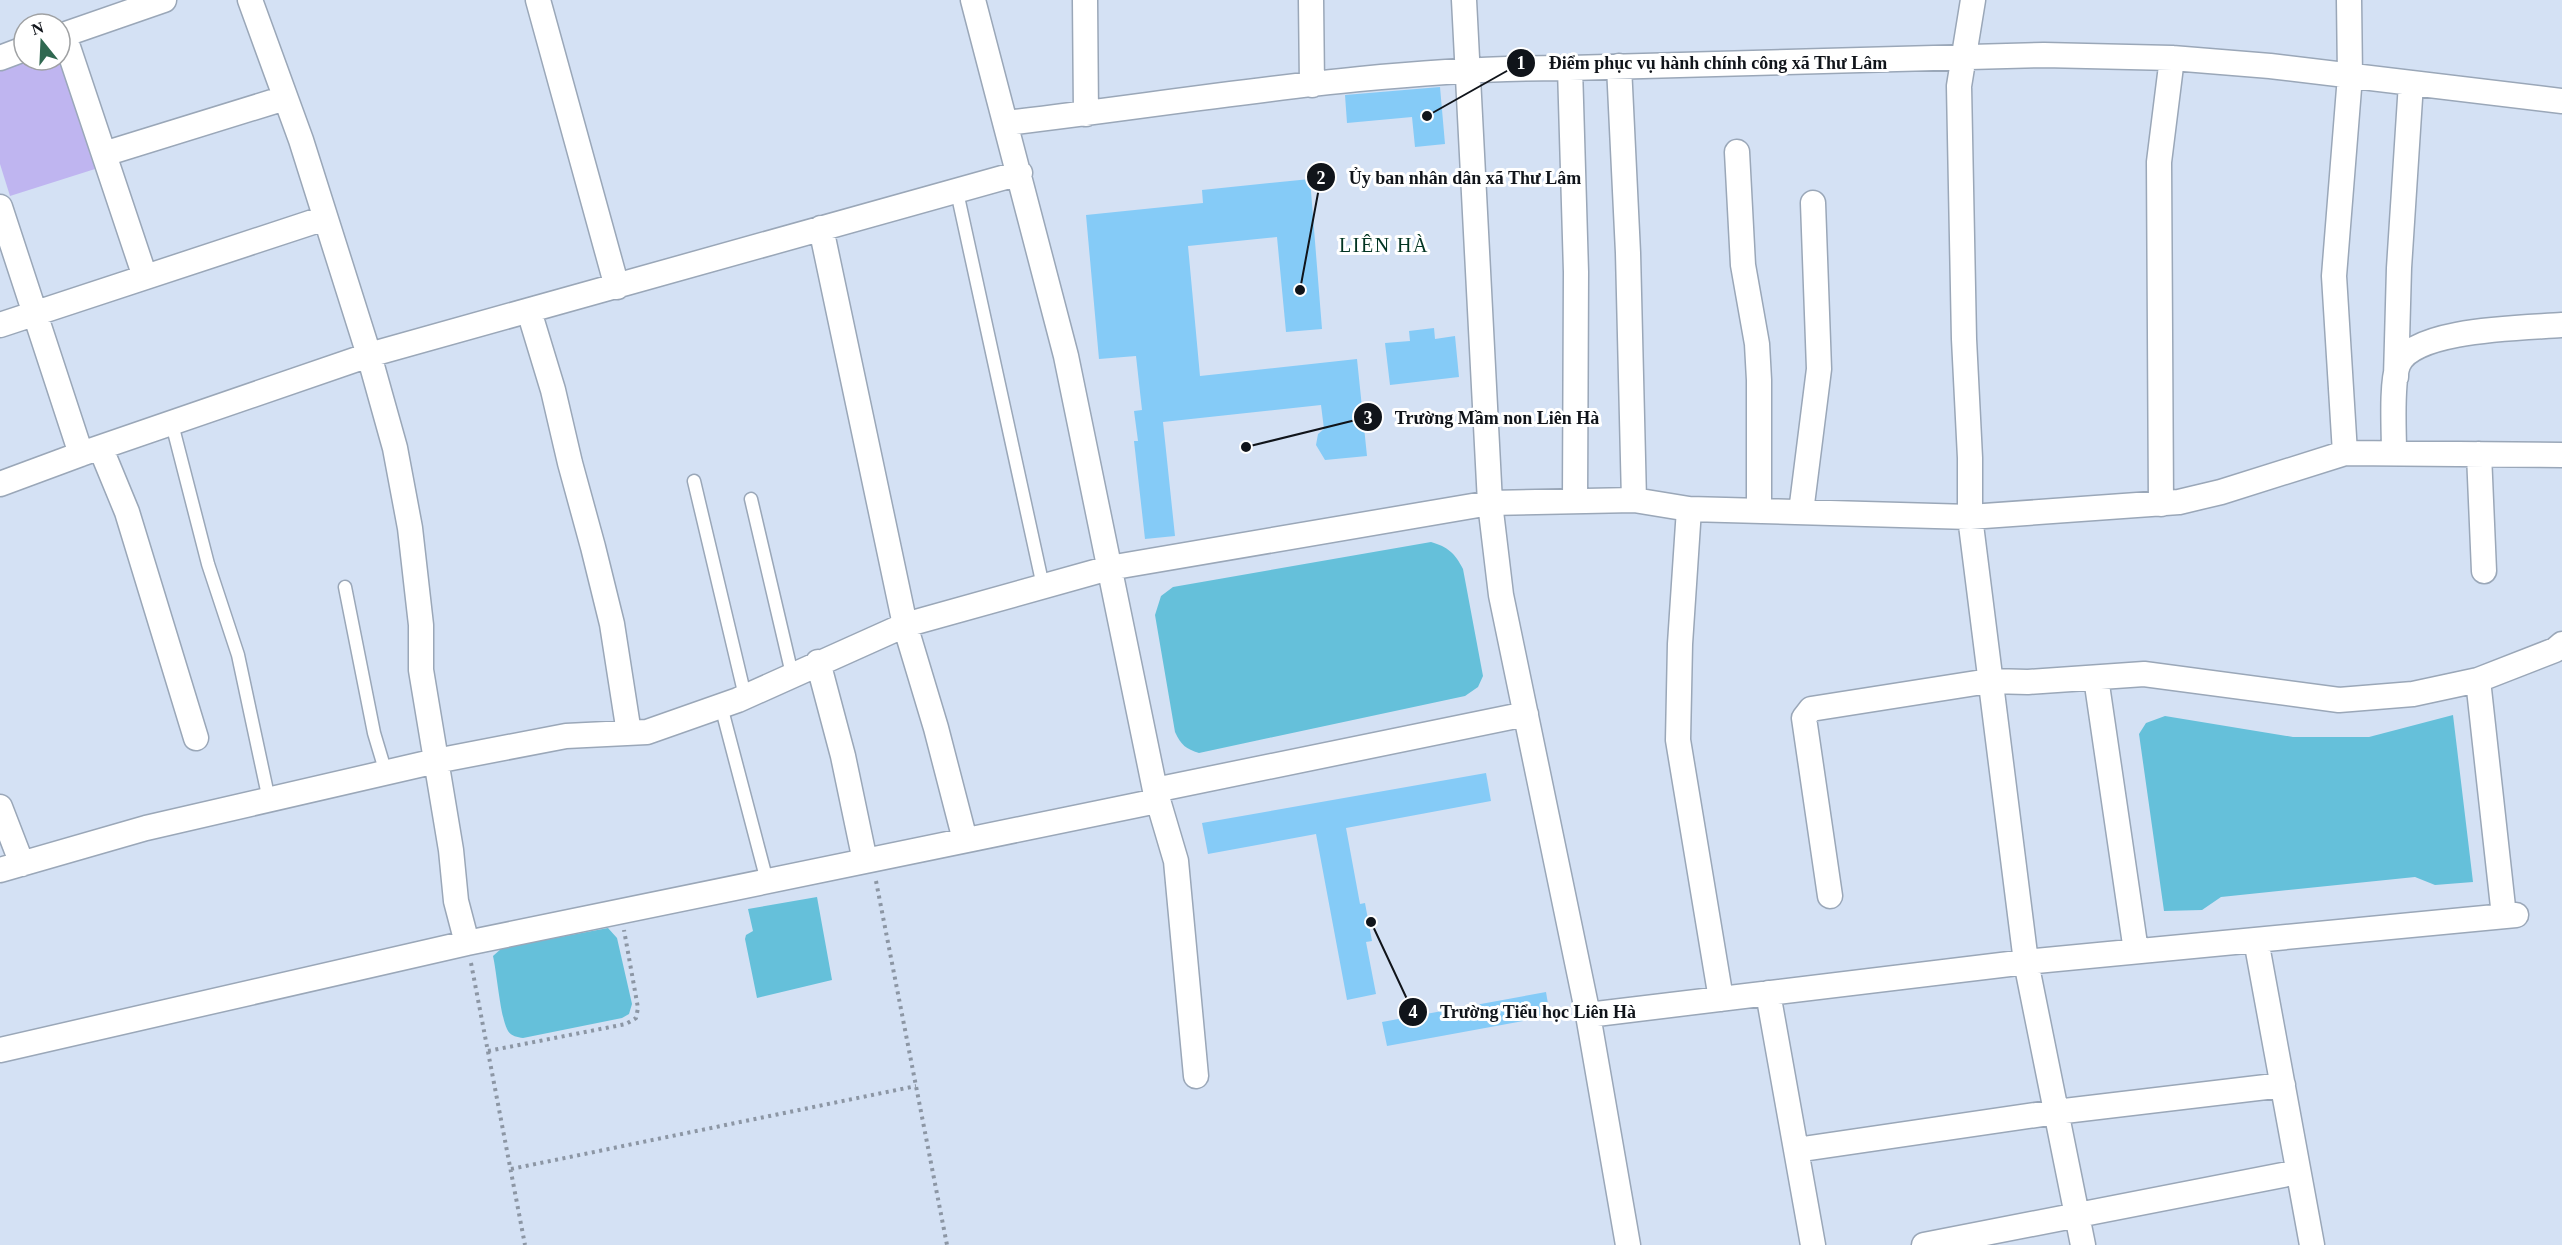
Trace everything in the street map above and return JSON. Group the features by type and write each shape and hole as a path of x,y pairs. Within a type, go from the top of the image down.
{"street":[{"path":"72,32 164,0"},
{"path":"250,0 325,218 369,355 395,448 410,528 421,625 421,670 451,850 456,901 467,943"},
{"path":"538,0 617,287"},
{"path":"973,0 1066,356 1156,795 1176,861 1196,1076"},
{"path":"1085,0 1086,114"},
{"path":"1311,0 1312,85"},
{"path":"1464,0 1490,503 1501,595 1588,1015 1628,1245"},
{"path":"1973,0 1959,86 1970,517 2026,962 2083,1245"},
{"path":"2345,453 2334,276 2350,76 2349,0"},
{"path":"1006,123 1312,85 1505,68 2044,55 2172,58 2562,101"},
{"path":"2161,504 2159,162 2172,58"},
{"path":"72,63 145,277"},
{"path":"1619,66 1628,253 1634,500"},
{"path":"1570,68 1576,272 1575,501"},
{"path":"2394,452 2399,268 2411,83"},
{"path":"104,153 285,98"},
{"path":"1737,152 1743,265 1757,344 1760,380 1759,511"},
{"path":"0,484 369,355 1020,173"},
{"path":"1801,512 1819,369 1813,203"},
{"path":"0,207 34,316 91,451 127,512 196,738"},
{"path":"0,325 34,316 325,218"},
{"path":"821,228 905,625 936,728 965,840"},
{"path":"529,311 553,390 612,624 629,734"},
{"path":"2396,377 2399,363 2408,352 2438,338 2456,334 2562,325"},
{"path":"0,807 11,867 146,828 436,761 566,736 647,732 721,706 905,625 1109,568 1490,503 1634,500 1689,509 1970,517 2161,504 2221,492 2345,453 2562,455"},
{"path":"2479,454 2484,571"},
{"path":"1689,509 1680,644 1678,740 1721,999"},
{"path":"1830,896 1804,718 1807,712 1818,707 1989,681 2028,682 2144,674 2339,700 2414,694 2478,680 2555,650 2562,644"},
{"path":"818,662 869,860"},
{"path":"2096,678 2136,951"},
{"path":"1588,1015 2026,962 2510,915 2478,680"},
{"path":"0,1050 467,943 965,840 1156,795 1526,714"},
{"path":"2256,940 2312,1245"},
{"path":"1768,993 1814,1245"},
{"path":"1796,1150 2056,1112 2283,1085"},
{"path":"1924,1245 2298,1172"}],"lane":[{"path":"957,192 1043,586"},
{"path":"172,424 208,564 238,655 269,800"},
{"path":"694,481 745,696"},
{"path":"752,499 792,674"},
{"path":"345,587 374,733 386,773"},
{"path":"721,706 767,882"}],"path":[{"path":"869,860 947,1245"},
{"path":"488,1052 626,1024 636,1018 638,1008 621,912"},
{"path":"467,943 525,1245"},
{"path":"511,1169 916,1086"}],"shaded area":[{"path":"12,62 12,72 63,72 95,169 10,196 0,164 0,65"}],"water":[{"path":"1431,542 1450,551 1463,569 1483,676 1478,687 1465,696 1199,753 1182,743 1175,732 1155,615 1161,596 1173,587"},
{"path":"2453,715 2473,882 2435,885 2415,877 2221,897 2202,910 2164,911 2139,734 2146,723 2165,716 2293,737 2369,737"},
{"path":"817,897 832,980 757,998 745,939 746,935 753,931 748,909"},
{"path":"608,928 617,938 632,1004 629,1014 622,1018 523,1038 510,1033 502,1014 493,956 502,948"}],"building":[{"path":"1440,87 1445,144 1415,147 1412,117 1347,123 1345,95"},
{"path":"1310,179 1322,329 1286,332 1277,237 1188,246 1200,376 1357,359 1367,456 1325,460 1316,445 1318,434 1324,429 1321,405 1163,422 1175,536 1145,539 1134,441 1138,441 1134,411 1142,410 1136,356 1099,359 1086,215 1203,203 1202,190"},
{"path":"1434,328 1435,339 1455,336 1459,377 1390,385 1385,343 1410,341 1409,331"},
{"path":"1486,773 1491,801 1346,828 1360,904 1365,903 1372,941 1366,942 1376,994 1347,1000 1316,834 1208,854 1202,823"},
{"path":"1546,992 1550,1016 1387,1046 1382,1022"}],"place":[{"name":"Điểm phục vụ hành chính công xã Thư Lâm","path":"1427,116"},
{"name":"Ủy ban nhân dân xã Thư Lâm","path":"1300,290"},
{"name":"Trường Mầm non Liên Hà","path":"1246,447"},
{"name":"Trường Tiểu học Liên Hà","path":"1371,922"}],"district":[{"name":"LIÊN HÀ","path":"1384,245"}]}
